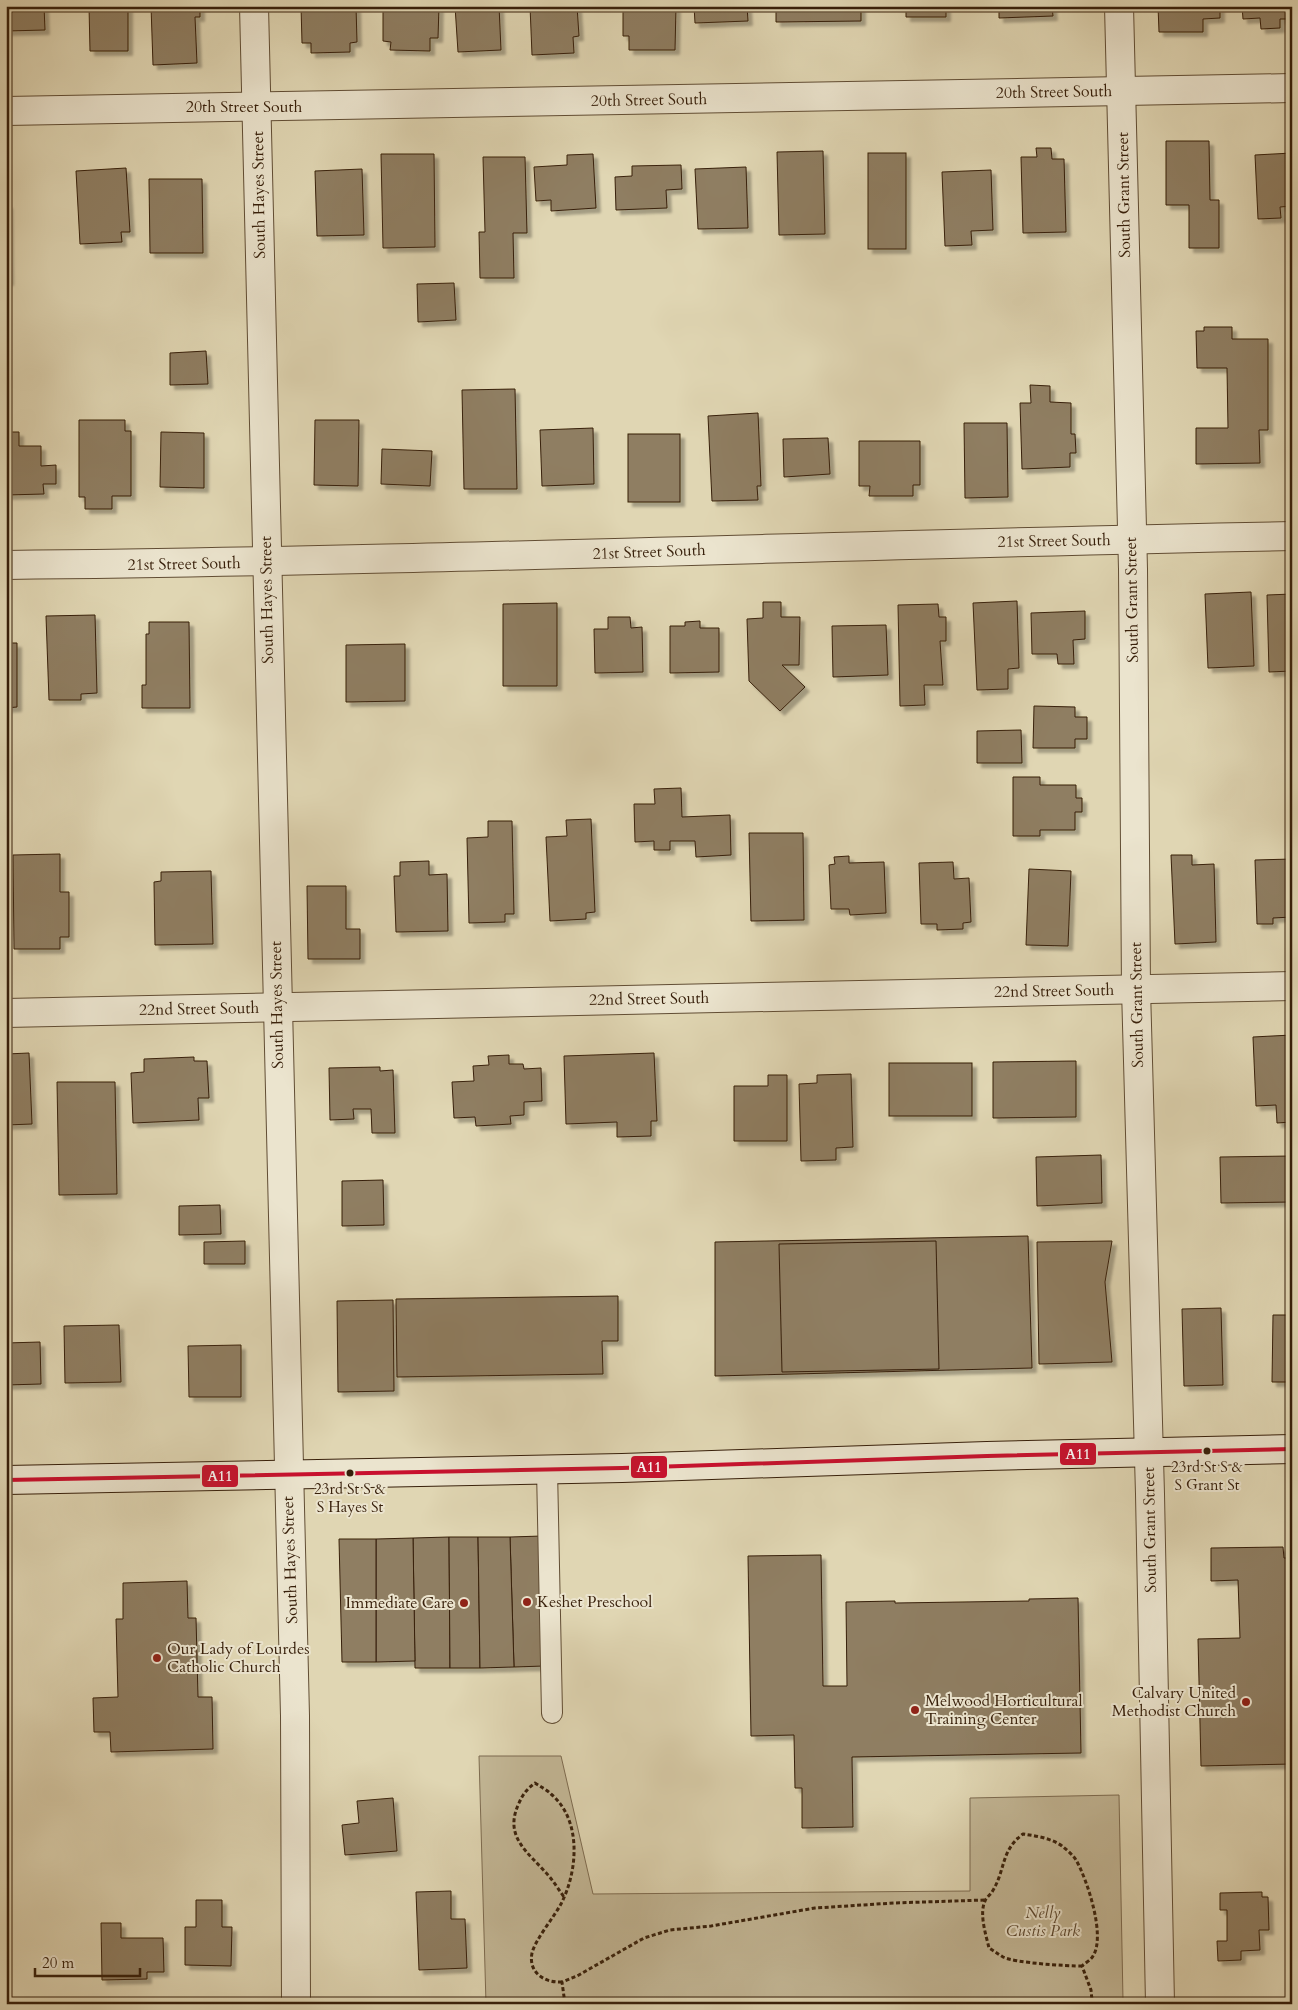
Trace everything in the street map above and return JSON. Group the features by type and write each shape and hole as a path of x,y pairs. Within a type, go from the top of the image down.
{"street":[{"name":"South Hayes Street","path":"254,6 294,1716 296,2004"},
{"name":"South Grant Street","path":"1119,6 1131,539 1136,989 1160,2004"},
{"name":"20th Street South","path":"6,111 1292,88"},
{"name":"21st Street South","path":"6,565 266,563 1292,536"},
{"name":"22nd Street South","path":"6,1013 1292,986"},
{"path":"6,1480 547,1469 1292,1449"}],"lane":[{"path":"547,1469 552,1712"}],"path":[{"path":"564,1897 549,1876 521,1847 514,1833 514,1813 525,1791 535,1783 552,1794 567,1814 574,1841 574,1866 564,1897 532,1953 532,1967 541,1978 552,1983 562,1982 577,1976 644,1938 670,1930 712,1926 815,1908 985,1900"},
{"path":"1023,1834 1041,1836 1061,1846 1075,1858 1086,1883 1095,1916 1098,1940 1093,1956 1082,1966 1024,1962 1004,1958 989,1948 983,1913 985,1900 992,1893 1005,1855 1013,1842 1023,1834"},
{"path":"1082,1966 1092,1990 1092,2000"},
{"path":"562,1982 565,2004"}],"green space":[{"name":"Nelly Custis Park","path":"479,1756 561,1756 593,1894 970,1891 970,1798 1119,1795 1123,2000 911,2004 486,2004"}],"building":[{"path":"6,6 44,6 45,30 6,31"},
{"path":"89,6 128,6 128,51 90,51"},
{"path":"151,6 200,6 200,17 195,17 197,63 153,65"},
{"path":"301,6 356,6 357,42 350,43 350,52 311,53 311,43 302,43"},
{"path":"383,6 439,6 438,38 430,38 430,51 390,50 391,42 383,41"},
{"path":"455,6 499,6 501,50 458,52"},
{"path":"530,6 577,6 579,36 573,37 574,53 532,55"},
{"path":"623,6 676,6 675,50 629,50 629,36 623,36"},
{"path":"694,6 747,6 748,21 695,23"},
{"path":"776,6 861,6 861,21 776,22"},
{"path":"896,6 946,6 946,17 906,17 906,7"},
{"path":"999,6 1052,6 1053,16 999,18"},
{"path":"1158,6 1220,6 1220,18 1203,19 1203,32 1159,32"},
{"path":"1242,6 1292,6 1292,19 1280,19 1280,28 1261,29 1260,18 1243,19"},
{"path":"1166,141 1209,141 1210,200 1219,200 1219,248 1189,248 1189,205 1166,205"},
{"path":"1036,148 1051,148 1052,159 1064,159 1066,232 1023,233 1021,157 1037,157"},
{"path":"823,151 825,234 779,235 777,152"},
{"path":"868,153 906,153 906,249 868,249"},
{"path":"1292,153 1292,206 1280,207 1281,218 1258,219 1255,155"},
{"path":"381,154 434,154 435,247 383,248"},
{"path":"593,154 596,208 551,211 551,200 536,201 534,167 567,165 567,155"},
{"path":"483,157 525,157 527,233 513,233 514,278 480,278 479,232 485,232"},
{"path":"681,165 682,189 666,190 667,208 616,210 615,177 632,176 632,166"},
{"path":"746,167 748,228 698,229 695,169"},
{"path":"126,168 130,232 121,232 122,242 80,244 76,171"},
{"path":"362,169 364,235 317,236 315,171"},
{"path":"991,170 993,230 971,231 972,245 945,246 942,172"},
{"path":"149,179 202,179 203,253 150,253"},
{"path":"6,204 8,204 9,281 6,281"},
{"path":"454,283 456,320 418,322 417,284"},
{"path":"1204,327 1232,327 1232,339 1268,339 1268,430 1259,430 1260,463 1196,464 1196,428 1228,428 1227,368 1197,368 1196,331 1204,331"},
{"path":"206,351 208,384 170,385 170,353"},
{"path":"1289,370 1292,370 1292,463 1290,463"},
{"path":"1030,385 1050,386 1050,402 1071,403 1071,434 1075,434 1076,453 1070,453 1070,467 1022,469 1020,403 1031,403"},
{"path":"515,389 517,489 464,489 462,390"},
{"path":"758,413 761,486 757,486 758,500 712,501 708,416"},
{"path":"79,420 125,420 125,431 131,431 131,496 112,496 112,509 85,509 85,497 79,497"},
{"path":"315,420 359,420 358,486 314,485"},
{"path":"964,423 1007,423 1008,497 965,498"},
{"path":"593,428 594,484 542,486 540,430"},
{"path":"6,432 19,432 19,446 41,446 41,466 56,465 56,484 43,484 44,494 6,495"},
{"path":"161,432 204,433 204,488 160,487"},
{"path":"628,434 680,434 680,502 628,502"},
{"path":"828,438 830,474 784,477 783,439"},
{"path":"859,441 920,441 920,485 913,485 913,496 869,496 870,486 859,486"},
{"path":"382,449 432,451 430,486 381,484"},
{"path":"1251,592 1254,666 1208,668 1205,594"},
{"path":"1292,594 1292,671 1269,672 1267,595"},
{"path":"1017,601 1019,668 1008,669 1008,689 977,690 973,603"},
{"path":"763,602 781,602 781,617 800,617 799,665 782,665 805,687 780,711 749,681 747,619 763,618"},
{"path":"557,603 557,686 503,686 503,604"},
{"path":"938,604 939,617 946,617 946,641 940,641 943,685 924,685 925,705 900,706 898,605"},
{"path":"1085,611 1085,639 1073,640 1074,664 1058,664 1057,654 1032,654 1031,613"},
{"path":"95,615 97,693 81,694 81,700 49,700 46,616"},
{"path":"608,617 630,617 631,628 642,627 643,672 595,673 594,629 608,629"},
{"path":"700,621 700,628 719,628 719,672 670,673 670,626 685,626 685,622"},
{"path":"149,622 189,622 190,708 142,708 142,685 146,685 146,634 149,634"},
{"path":"886,625 888,675 833,677 832,626"},
{"path":"6,643 17,643 17,707 6,708"},
{"path":"405,644 405,701 346,702 346,645"},
{"path":"1034,706 1075,707 1075,717 1087,717 1087,739 1075,739 1075,748 1033,748"},
{"path":"1021,730 1022,763 977,763 977,731"},
{"path":"1013,777 1040,777 1040,785 1076,785 1076,798 1082,798 1082,812 1075,812 1075,830 1040,830 1040,836 1013,836"},
{"path":"681,788 682,817 730,815 731,855 696,857 695,841 670,841 670,850 654,850 654,841 635,842 634,804 655,804 654,789"},
{"path":"591,819 595,912 586,913 586,919 550,921 546,837 567,836 566,820"},
{"path":"488,821 512,821 514,914 505,914 505,922 469,923 467,838 488,837"},
{"path":"749,833 803,833 804,920 751,921"},
{"path":"60,854 60,892 69,892 69,937 60,937 60,949 14,949 13,855"},
{"path":"1171,855 1192,855 1192,865 1214,864 1216,942 1175,944"},
{"path":"849,856 849,863 884,862 886,913 850,915 849,909 831,909 829,865 835,864 834,857"},
{"path":"1292,859 1292,917 1273,918 1273,924 1257,924 1255,860"},
{"path":"429,861 429,875 447,874 448,931 396,932 394,876 400,876 400,862"},
{"path":"953,862 954,879 969,878 971,922 963,923 963,929 937,930 937,924 921,924 919,863"},
{"path":"1029,869 1071,871 1068,946 1026,945"},
{"path":"211,871 213,944 155,945 154,882 161,881 161,872"},
{"path":"307,886 346,886 346,929 360,929 360,959 308,959"},
{"path":"1292,1035 1292,1122 1277,1123 1276,1105 1256,1106 1253,1037"},
{"path":"29,1053 32,1124 6,1125 6,1054"},
{"path":"654,1053 657,1121 651,1121 651,1136 617,1137 617,1122 566,1124 564,1056"},
{"path":"509,1055 509,1064 523,1064 524,1069 541,1068 542,1101 524,1102 524,1115 510,1116 511,1124 476,1126 475,1117 454,1118 452,1082 474,1081 473,1066 489,1065 488,1056"},
{"path":"194,1057 194,1061 207,1061 209,1098 198,1098 199,1120 133,1123 131,1073 144,1072 144,1059"},
{"path":"1076,1061 1076,1117 993,1118 993,1062"},
{"path":"889,1063 972,1063 972,1116 889,1116"},
{"path":"380,1067 380,1071 393,1070 395,1133 372,1133 371,1109 353,1109 354,1119 330,1120 329,1068"},
{"path":"851,1074 853,1147 836,1148 836,1160 801,1161 799,1084 817,1083 817,1075"},
{"path":"768,1075 787,1075 787,1141 734,1141 734,1086 768,1086"},
{"path":"57,1082 115,1082 117,1194 59,1195"},
{"path":"1101,1155 1102,1203 1037,1206 1036,1157"},
{"path":"1292,1156 1292,1202 1221,1203 1220,1157"},
{"path":"383,1180 384,1225 342,1226 342,1181"},
{"path":"220,1205 221,1234 179,1235 179,1206"},
{"path":"1028,1236 1032,1368 715,1376 715,1242"},
{"path":"245,1241 245,1264 204,1264 204,1242"},
{"path":"936,1241 939,1369 782,1372 779,1244"},
{"path":"1112,1241 1105,1282 1112,1362 1039,1364 1037,1242"},
{"path":"618,1296 618,1341 602,1341 603,1374 397,1377 396,1299"},
{"path":"393,1300 394,1391 338,1392 337,1301"},
{"path":"1221,1308 1223,1385 1184,1386 1182,1309"},
{"path":"1273,1315 1292,1315 1292,1382 1272,1382"},
{"path":"119,1325 121,1382 65,1383 64,1326"},
{"path":"40,1342 41,1384 6,1385 6,1343"},
{"path":"241,1345 241,1397 189,1397 188,1346"},
{"name":"Keshet Preschool","path":"542,1536 544,1666 514,1667 510,1537"},
{"path":"449,1537 450,1668 415,1668 413,1538"},
{"name":"Immediate Care","path":"449,1537 478,1537 480,1668 450,1668"},
{"path":"478,1537 510,1537 514,1667 480,1668"},
{"path":"413,1538 415,1661 376,1662 376,1539"},
{"path":"339,1539 376,1539 376,1662 342,1662"},
{"name":"Calvary United Methodist Church","path":"1283,1547 1284,1558 1292,1558 1292,1764 1201,1766 1198,1639 1240,1638 1238,1580 1211,1581 1211,1548"},
{"name":"Melwood Horticultural Training Center","path":"821,1555 823,1686 847,1686 846,1602 1029,1601 1029,1599 1078,1598 1081,1753 852,1757 853,1827 802,1828 802,1788 795,1788 794,1735 751,1736 748,1556"},
{"name":"Our Lady of Lourdes Catholic Church","path":"187,1581 188,1618 196,1618 198,1697 212,1697 213,1749 111,1752 110,1732 94,1732 93,1698 118,1697 116,1619 123,1619 123,1583"},
{"path":"393,1798 397,1851 345,1855 342,1825 359,1823 357,1801"},
{"path":"451,1891 451,1919 465,1919 467,1968 419,1970 416,1892"},
{"path":"1262,1892 1262,1897 1268,1897 1269,1930 1259,1930 1260,1950 1241,1951 1241,1960 1218,1961 1217,1941 1227,1941 1227,1910 1220,1910 1220,1893"},
{"path":"196,1900 222,1900 222,1927 232,1927 231,1966 185,1965 185,1927 196,1927"},
{"path":"101,1923 121,1923 121,1938 163,1938 164,1972 147,1972 147,1979 102,1980"}],"transit line":[{"name":"A11","path":"6,1480 622,1468 987,1456 1292,1449"}],"place":[{"name":"23rd St S & S Grant St","path":"1207,1451"},
{"name":"23rd St S & S Hayes St","path":"350,1473"},
{"name":"Keshet Preschool","path":"527,1602"},
{"name":"Immediate Care","path":"464,1603"},
{"name":"Our Lady of Lourdes Catholic Church","path":"157,1658"},
{"name":"Calvary United Methodist Church","path":"1246,1702"},
{"name":"Melwood Horticultural Training Center","path":"915,1710"}]}
